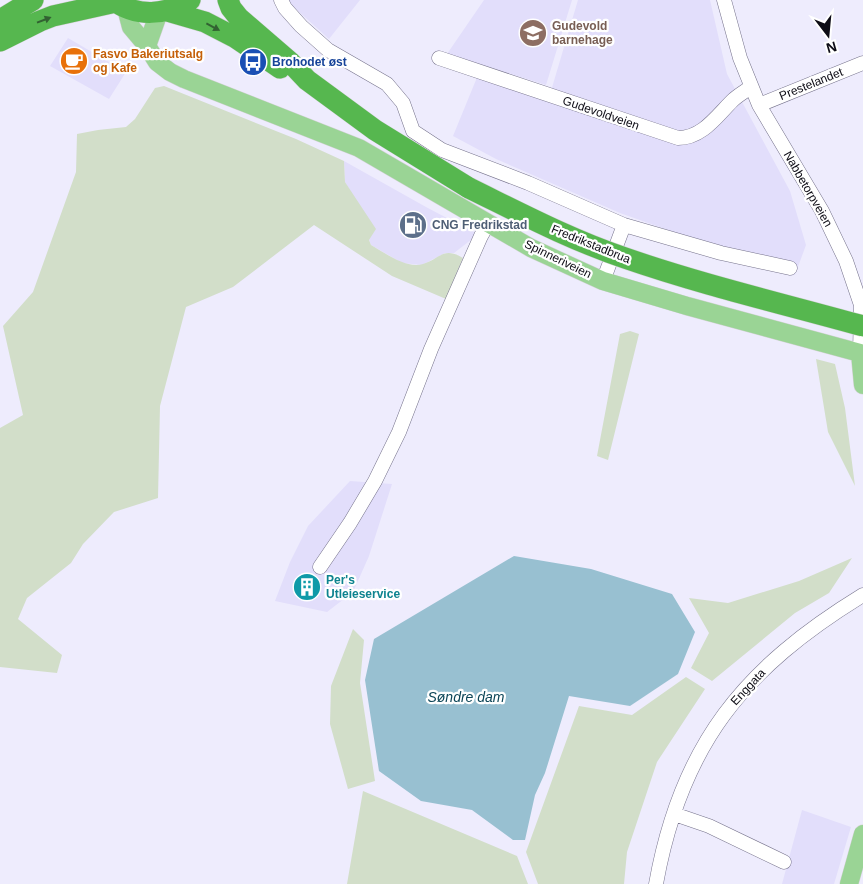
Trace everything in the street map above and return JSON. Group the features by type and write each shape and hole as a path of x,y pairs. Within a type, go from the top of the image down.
{"highway":[{"path":"0,20 33,0"},
{"path":"163,12 179,7 190,0"},
{"path":"228,0 231,8 239,18 313,84"},
{"path":"0,41 53,16 118,3 142,12 163,12 205,22 236,38 282,70 313,84"},
{"name":"Fredrikstadbrua","path":"313,84 375,130 469,188 550,228 623,258 656,268 861,343"}],"main road":[{"name":"Spinneriveien","path":"118,3 131,27 147,46 157,62 170,72 359,148 532,248 603,281 687,306 861,343"},
{"path":"147,46 163,12"},
{"name":"Nabbetorpveien","path":"861,343 863,385"},
{"path":"849,884 863,834"}],"street":[{"name":"Nabbetorpveien","path":"724,0 740,58 759,105 822,211 846,261 862,305 861,343"},
{"path":"283,4 301,26 328,50 387,84 403,103 413,131 442,150 528,183 624,225 721,253 790,268"},
{"name":"Gudevoldveien","path":"439,58 678,138 690,137 700,132 751,87"},
{"name":"Prestelandet","path":"759,105 863,63"},
{"path":"320,567 350,523 375,481 399,432 431,349 489,222"},
{"path":"603,281 624,225"},
{"name":"Enggata","path":"656,884 685,780 698,753 731,704 773,659 834,613 863,595"},
{"path":"674,814 709,826 784,862"}],"shaded area":[{"path":"286,0 360,0 329,39"},
{"path":"484,0 572,0 546,85 447,54"},
{"path":"578,0 710,0 727,74 790,191 806,245 795,275 620,213 496,159 453,136 478,75 548,101"},
{"path":"68,38 126,72 109,99 50,66"},
{"path":"344,161 481,236 476,236 454,253 445,253 422,265 402,263 371,245 354,198 345,182"},
{"path":"350,481 392,484 369,556 353,592 327,612 275,601 290,562 308,526"},
{"path":"802,810 851,827 834,884 782,884"}],"green space":[{"path":"164,86 296,139 344,161 345,182 376,229 369,240 371,245 389,256 416,265 429,262 446,253 463,258 446,299 392,276 314,225 233,287 186,307 160,406 158,498 114,512 83,544 71,563 27,598 18,619 62,655 57,673 0,667 0,428 23,415 3,326 33,292 76,172 77,134 126,127 135,119 155,88"},
{"path":"630,331 639,334 608,460 597,456 620,334"},
{"path":"816,359 835,364 845,408 855,486 828,432"},
{"path":"852,558 829,593 795,613 712,681 691,668 709,633 689,598 728,603 799,581"},
{"path":"353,629 364,640 360,683 375,781 348,789 330,724 331,686"},
{"path":"686,677 705,689 657,762 627,852 624,884 538,884 526,852 579,706 632,715"},
{"path":"363,791 517,856 528,884 347,884"}],"water":[{"name":"Søndre dam","path":"514,556 591,569 672,594 695,632 678,674 630,706 569,696 545,773 535,795 525,840 513,840 472,810 421,801 379,771 365,680 374,639"}],"place":[{"name":"Gudevold barnehage","path":"533,33"},
{"name":"Fasvo Bakeriutsalg og Kafe","path":"74,61"},
{"name":"Brohodet øst","path":"253,62"},
{"name":"CNG Fredrikstad","path":"413,225"},
{"name":"Per's Utleieservice","path":"307,587"}]}
